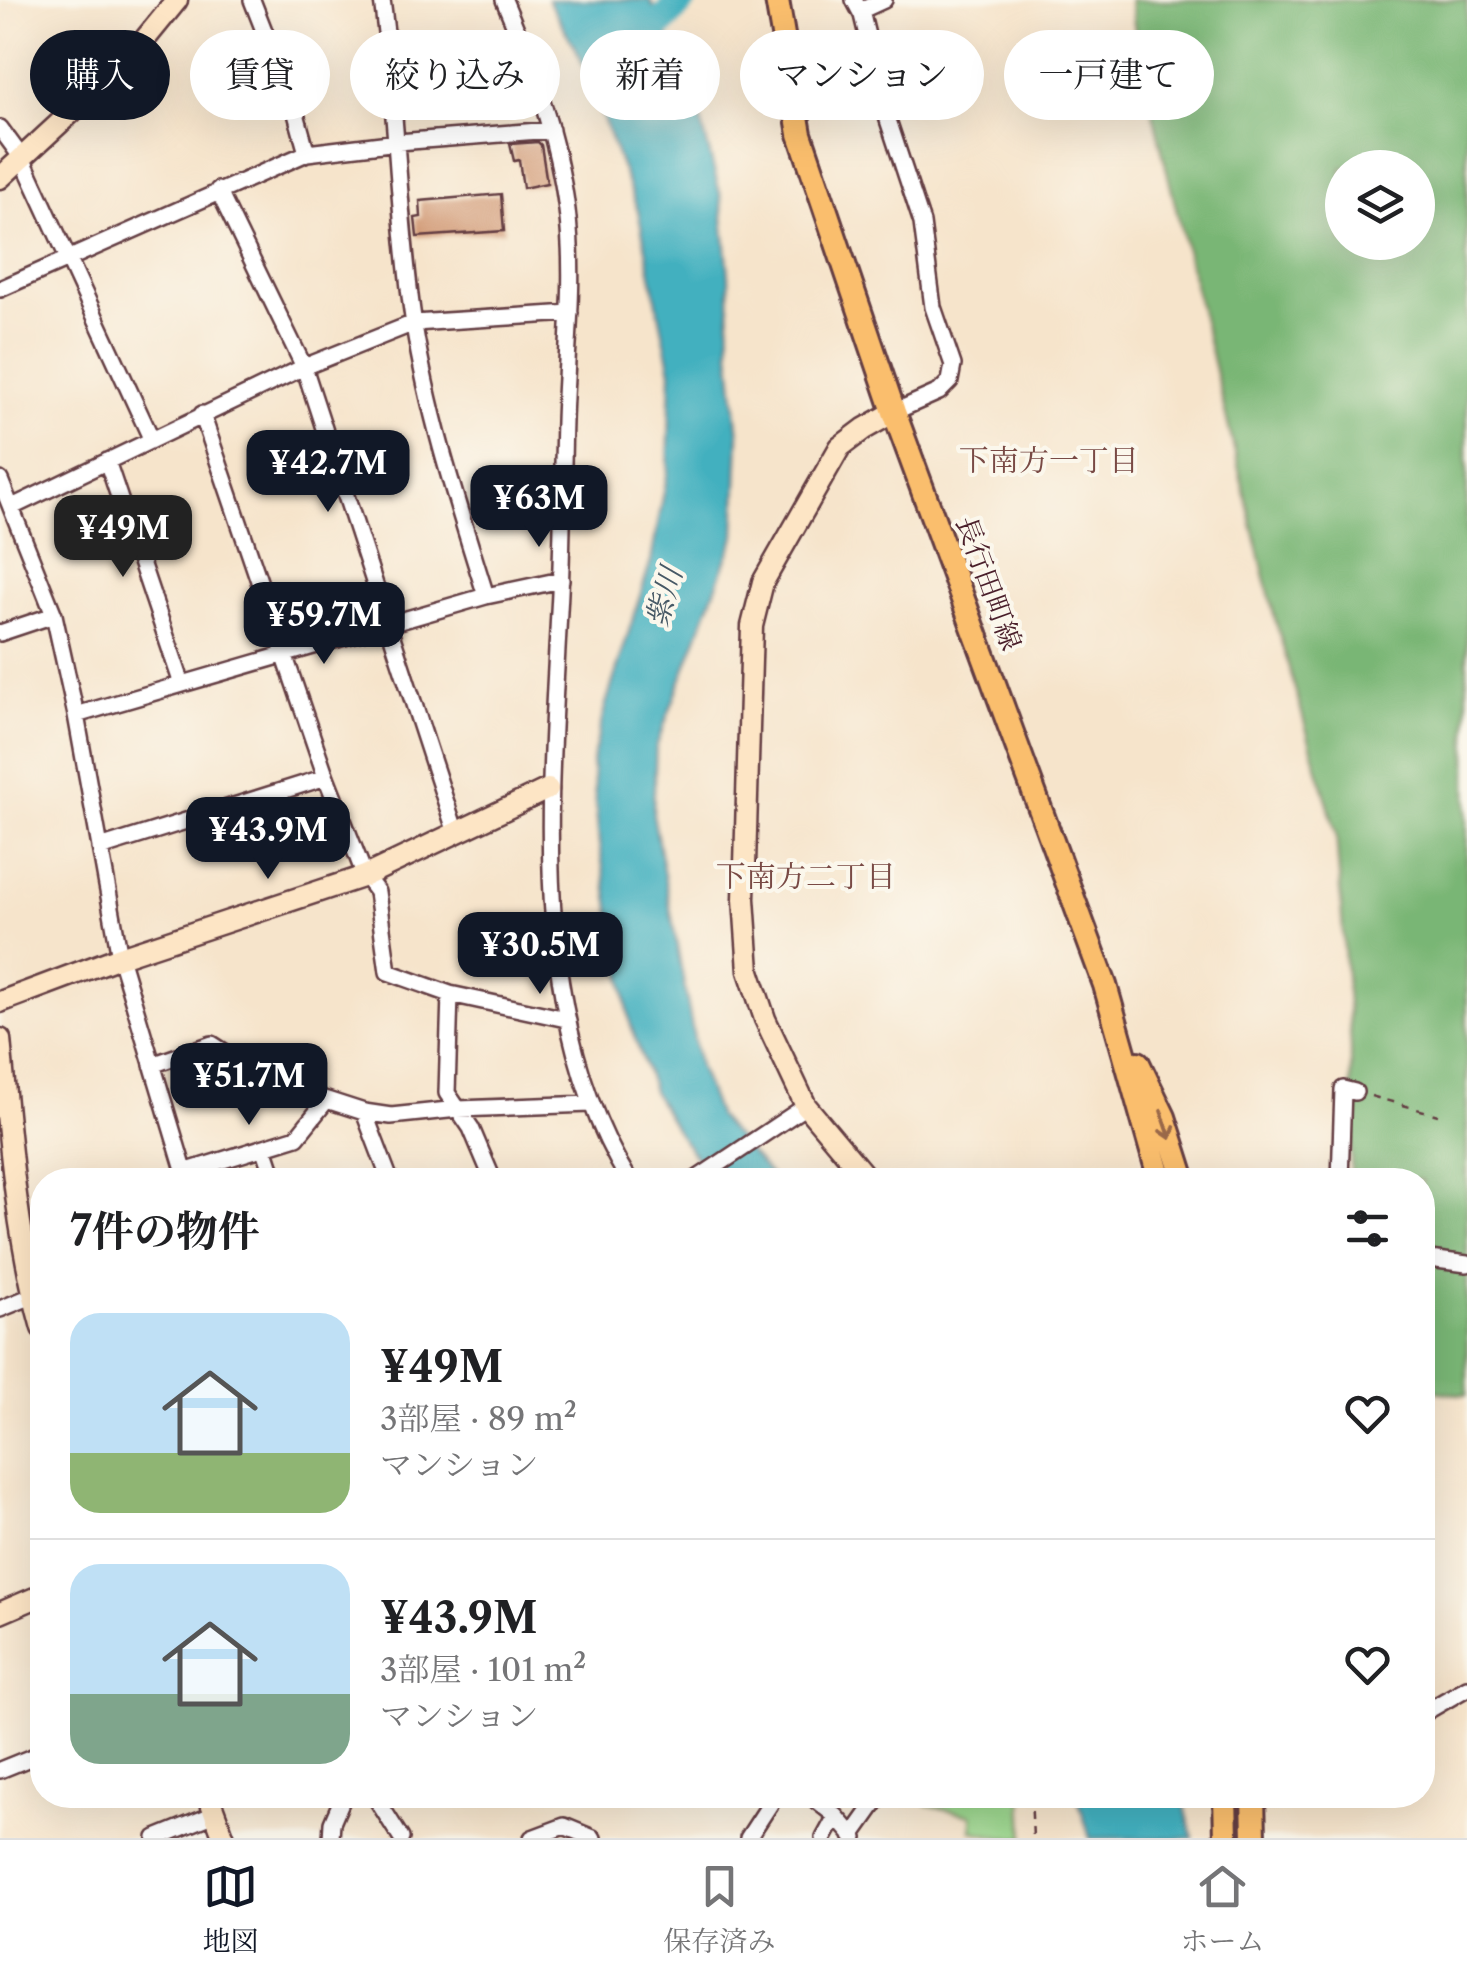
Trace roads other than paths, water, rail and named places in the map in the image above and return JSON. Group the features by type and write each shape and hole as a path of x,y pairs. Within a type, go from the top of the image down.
{"main road":[{"name":"長行田町線","path":"777,0 800,134 894,412 1113,1010 1157,1168"},
{"name":"長行田町線","path":"1113,1010 1164,1117 1180,1168"},
{"path":"1225,1808 1226,1838"},
{"path":"1253,1808 1254,1838"}],"street":[{"path":"0,178 128,60 177,0"},
{"path":"252,0 295,110 307,153"},
{"path":"382,0 414,323 437,438 486,596"},
{"path":"504,0 551,130 568,211 570,313 561,580 548,789 559,972 566,1020 591,1104 622,1168"},
{"path":"858,1168 806,1106 776,1045 749,971 744,899 752,626 763,582 840,448 894,412 939,392 950,380 954,365 934,307 922,223 857,6 884,0"},
{"path":"0,128 22,158 70,256 151,438"},
{"path":"0,289 307,153 551,130"},
{"path":"218,190 304,367 456,833"},
{"path":"12,507 304,367 414,323 570,313"},
{"path":"202,414 326,777 365,876 377,892 388,972 450,994 566,1020"},
{"path":"107,461 182,684"},
{"path":"0,480 54,615 120,957 184,1168"},
{"path":"76,715 486,596 561,580"},
{"path":"0,632 54,615"},
{"path":"100,848 326,777"},
{"path":"0,1002 120,957 365,876 548,789"},
{"path":"450,994 447,1092 471,1128 488,1168"},
{"path":"0,1039 10,1143 30,1251"},
{"path":"152,1065 212,1044 271,1082 326,1102 391,1116 458,1108 591,1104"},
{"path":"1340,1168 1343,1089 1355,1092"},
{"path":"208,1168 297,1137 326,1102"},
{"path":"713,1168 806,1106"},
{"path":"364,1112 385,1168"},
{"path":"264,1147 271,1168"},
{"path":"1435,1260 1467,1264"},
{"path":"0,1309 30,1297"},
{"path":"0,1613 30,1600"},
{"path":"1435,1706 1467,1688"},
{"path":"0,1770 30,1758"},
{"path":"156,1838 205,1808"},
{"path":"213,1808 224,1838"},
{"path":"331,1838 338,1808"},
{"path":"382,1808 401,1838"},
{"path":"748,1838 768,1808"},
{"path":"826,1808 854,1837 872,1808"},
{"path":"824,1838 836,1816"},
{"path":"532,1838 564,1826 592,1838"}],"water":[{"path":"548,0 650,0 665,30 580,30 580,58"},
{"name":"紫川","path":"604,120 701,120 721,197 729,275 730,351 739,436 735,537 656,747 653,814 699,1066 718,1117 764,1168 704,1168 654,1094 630,1023 599,844 592,762 605,707 651,561 668,470 671,371 638,211"},
{"path":"1081,1808 1185,1808 1193,1838 1090,1838"}],"waterway":[{"path":"654,30 682,0"}],"district":[{"name":"下南方一丁目","path":"1049,460"},
{"name":"下南方二丁目","path":"806,876"}]}
